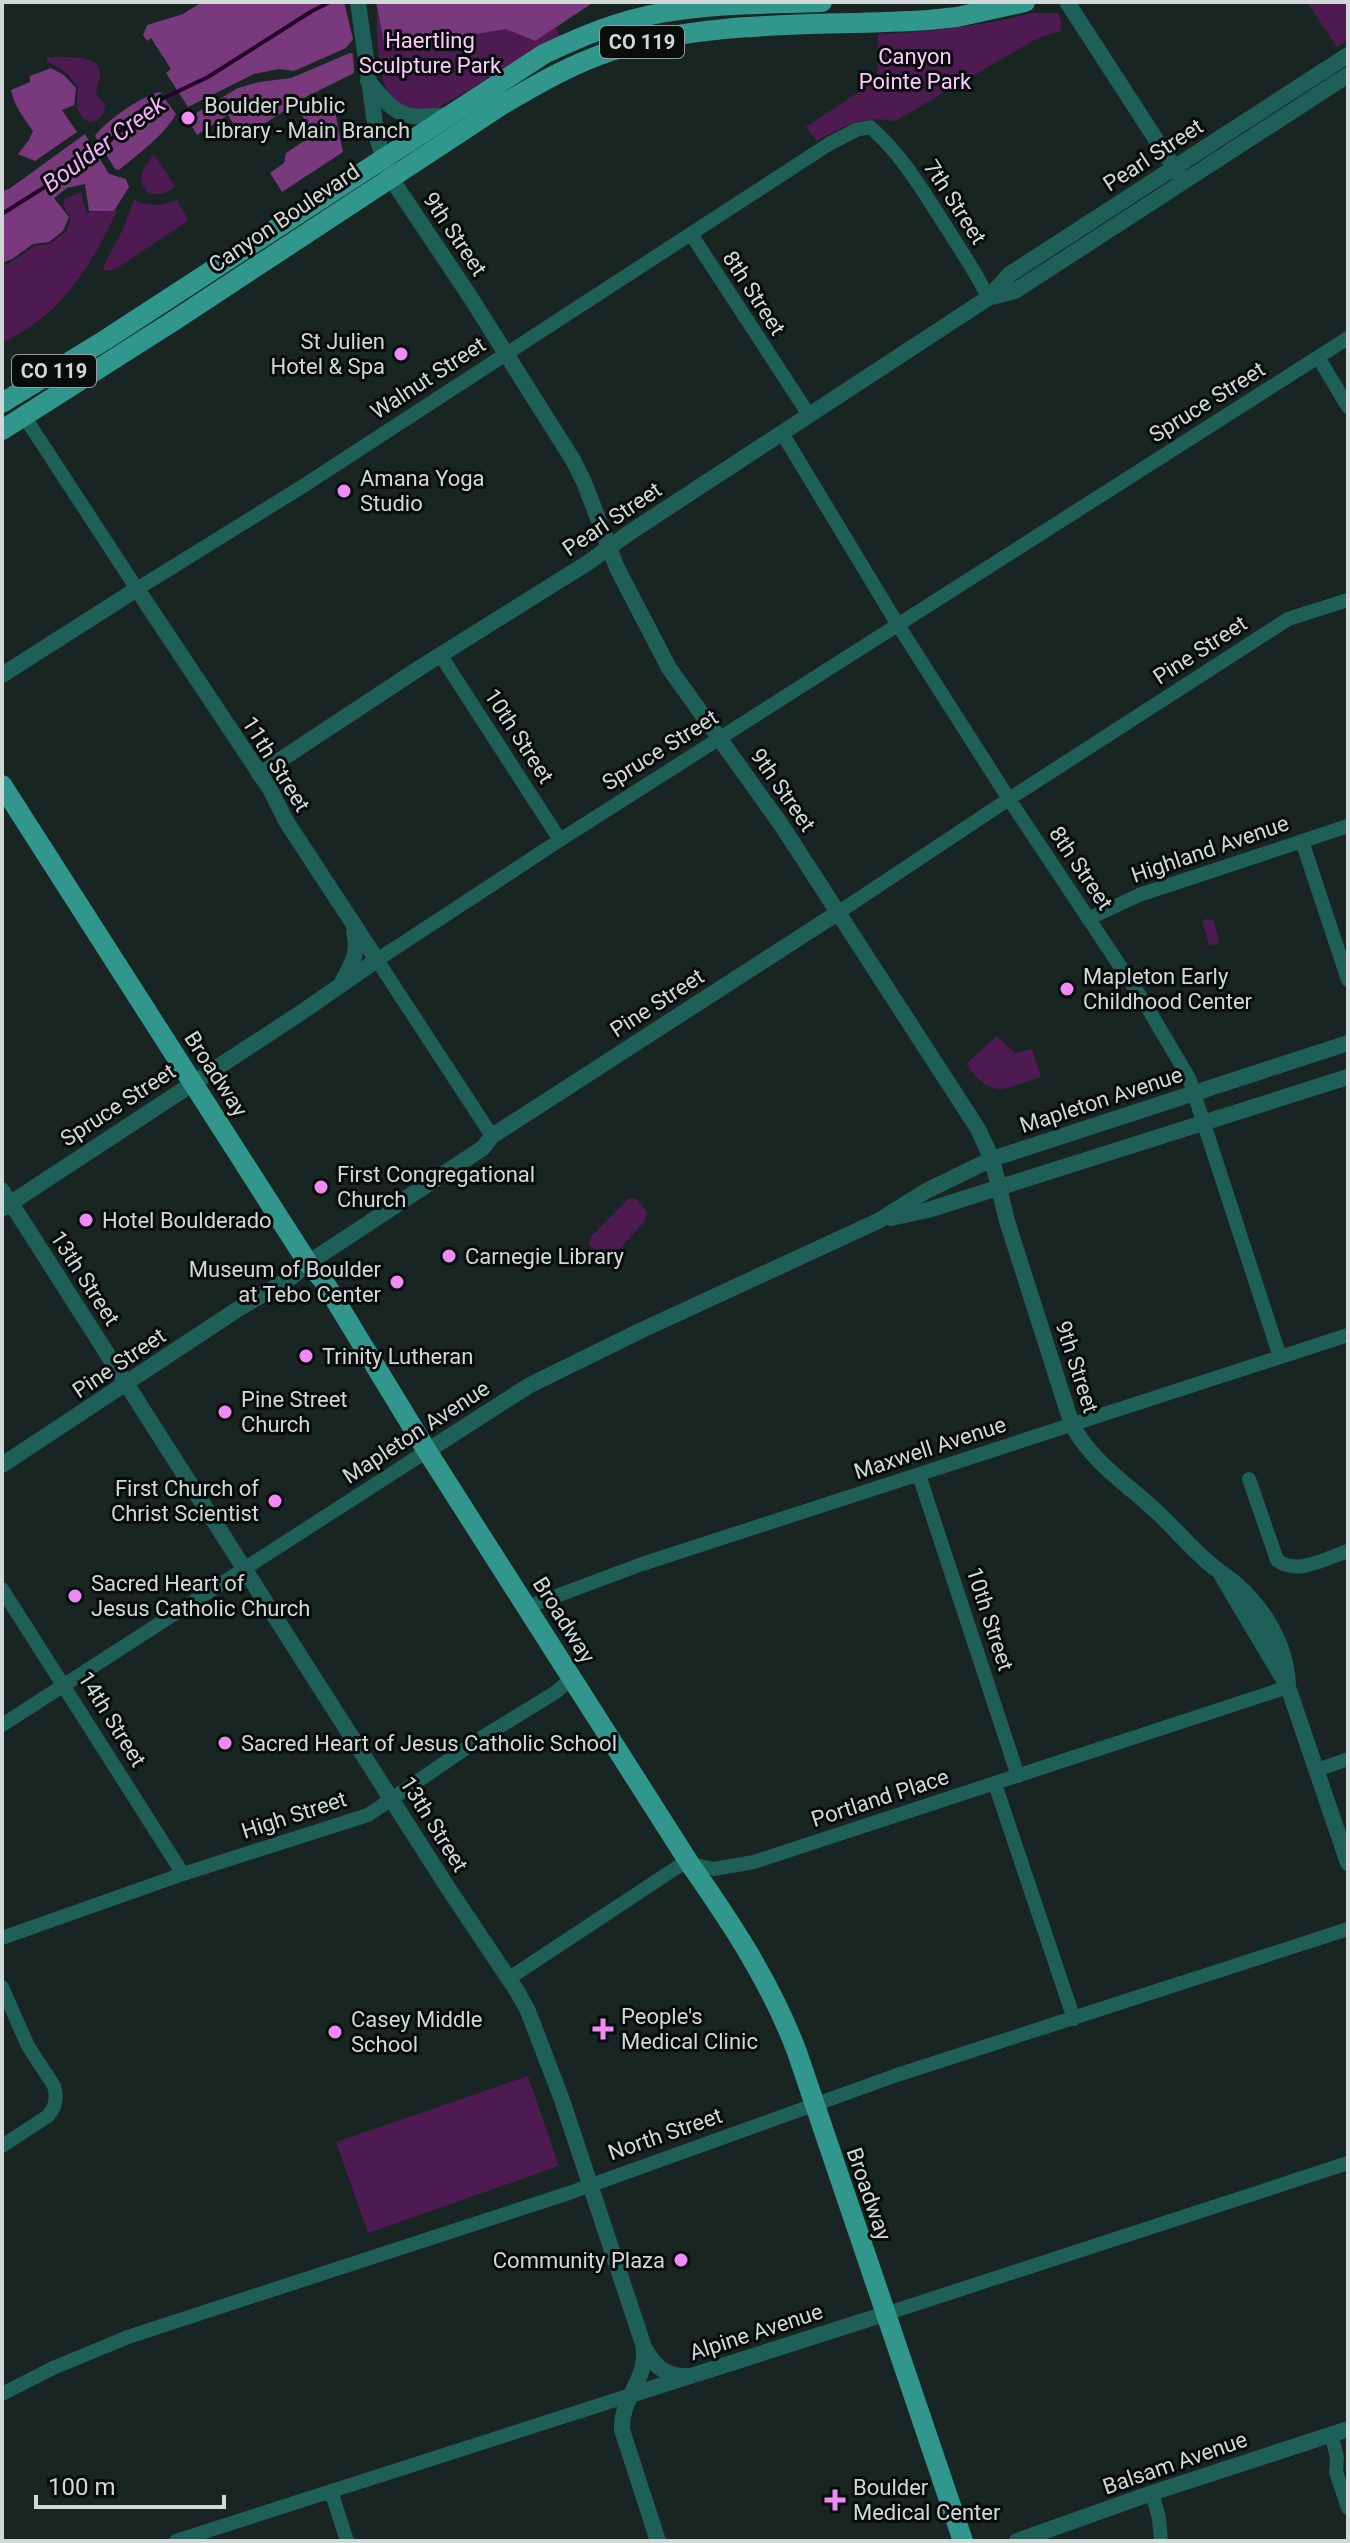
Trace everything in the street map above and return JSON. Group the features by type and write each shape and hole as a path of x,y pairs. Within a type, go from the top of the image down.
{"main road":[{"name":"Canyon Boulevard","path":"2,430 197,305 386,167 448,115 544,54 575,39 631,20 701,7 822,2"},
{"name":"Canyon Boulevard","path":"2,403 386,167 578,64 645,41 712,30 928,20 1025,2"},
{"name":"Broadway","path":"2,785 325,1285 690,1864 730,1920 772,1992 815,2106 963,2541"}],"street":[{"name":"9th Street","path":"358,2 367,80 386,167 579,471 634,604 669,668 782,826 967,1111 992,1159 1015,1247 1072,1425 1080,1440 1100,1463 1219,1571 1288,1687 1348,1863"},
{"path":"1067,2 1183,183"},
{"name":"Pearl Street","path":"259,774 418,669 589,562 988,298 1010,274 1348,55"},
{"name":"Pearl Street","path":"988,298 1015,291 1348,75"},
{"path":"367,80 386,103 402,115 421,118 448,115"},
{"name":"Walnut Street","path":"2,675 300,488 829,144 856,130 870,127 879,135"},
{"name":"7th Street","path":"879,135 889,143 934,207 982,283 988,298"},
{"name":"8th Street","path":"691,234 809,415"},
{"name":"Spruce Street","path":"4,1197 192,1083 560,840 1348,338"},
{"path":"1318,357 1348,407"},
{"name":"11th Street","path":"24,416 492,1136"},
{"name":"8th Street","path":"782,433 898,625 1144,1002 1189,1078 1280,1357"},
{"name":"Pine Street","path":"2,1465 235,1311 292,1277 308,1263 483,1148 492,1136 1288,619 1348,600"},
{"path":"105,609 126,603 138,605 154,614"},
{"name":"10th Street","path":"441,656 560,840"},
{"name":"Highland Avenue","path":"1088,919 1139,895 1348,826"},
{"path":"1302,841 1348,980"},
{"path":"338,987 356,954 355,934 347,915"},
{"name":"Mapleton Avenue","path":"2,1725 530,1385 878,1221 926,1191 992,1159 1348,1043"},
{"name":"Mapleton Avenue","path":"878,1221 928,1210 1000,1188 1348,1077"},
{"name":"13th Street","path":"4,1197 246,1567 528,2011 643,2344 645,2361 623,2413 622,2430 658,2541"},
{"name":"Maxwell Avenue","path":"527,1607 642,1564 1348,1335"},
{"name":"10th Street","path":"919,1475 1018,1776"},
{"path":"1249,1479 1277,1560 1284,1566 1298,1568 1348,1551"},
{"name":"14th Street","path":"2,1589 183,1874"},
{"name":"High Street","path":"2,1938 183,1874 368,1815 556,1692 572,1678"},
{"name":"Portland Place","path":"508,1979 679,1866 690,1864 714,1869 754,1862 1288,1687"},
{"path":"1317,1770 1348,1759"},
{"path":"995,1784 1074,2019"},
{"name":"North Street","path":"2,2394 53,2368 128,2337 554,2198 897,2075 1348,1929"},
{"path":"2,1987 28,2046 54,2086 56,2096 48,2116 2,2146"},
{"name":"Alpine Avenue","path":"176,2541 1348,2163"},
{"path":"643,2344 652,2361 662,2370 674,2376 692,2376"},
{"name":"Balsam Avenue","path":"1017,2541 1348,2429"},
{"path":"1331,2434 1337,2457 1336,2472 1348,2508"},
{"path":"331,2491 347,2541"},
{"path":"1152,2493 1161,2541"}],"green space":[{"path":"1307,2 1348,2 1348,40 1337,47"},
{"name":"Haertling Sculpture Park","path":"377,3 550,8 560,38 434,110 415,114 402,110 392,100 385,85 378,50"},
{"name":"Canyon Pointe Park","path":"1032,13 1058,13 1061,31 1038,38 895,121 863,121 817,141 806,127 877,80 878,34 955,28"},
{"path":"47,57 87,59 99,67 96,94 105,105 99,119 90,122 81,116 78,87 65,72 47,61"},
{"path":"154,154 175,186 160,194 149,194 141,183 142,172"},
{"path":"81,192 86,212 117,211 107,232 72,288 57,304 23,332 2,343 2,266 34,246 49,244 66,232 71,218 63,205 65,199"},
{"path":"134,200 156,205 177,200 189,220 117,268 104,270 103,267"},
{"path":"1213,920 1218,944 1209,945 1202,921"},
{"path":"997,1036 1015,1053 1032,1049 1041,1077 999,1089 992,1088 975,1076 966,1064"},
{"path":"629,1198 637,1199 647,1212 645,1221 611,1258 603,1258 589,1245 590,1238"},
{"path":"528,2076 559,2166 368,2233 336,2142"}],"shaded area":[{"path":"202,2 344,2 353,39 346,48 294,71 279,69 254,74 188,107 166,73 171,69 151,38 147,41 143,35 147,25 183,14"},
{"path":"376,2 594,2 535,41 506,29 385,46"},
{"path":"353,54 354,73 306,97 242,138 228,115 197,135 191,125 197,121 193,115 238,88 291,78"},
{"path":"51,68 64,75 76,88 74,105 62,110 77,132 35,161 18,154 33,131 17,107 11,90 30,82 30,76"},
{"path":"160,92 176,114 150,144 119,170 115,169 95,136 124,110"},
{"path":"332,96 343,152 282,192 270,173 284,163 286,153 313,135 300,112"},
{"path":"85,134 109,174 126,179 129,187 114,211 89,211 85,184 67,188 54,198 69,217 63,231 49,242 33,244 2,263 2,191"}],"waterway":[{"name":"Boulder Creek","path":"2,214 94,156 145,107 208,77 330,2"}],"place":[{"name":"Boulder Public Library - Main Branch","path":"188,118"},
{"name":"St Julien Hotel & Spa","path":"401,354"},
{"name":"Amana Yoga Studio","path":"344,491"},
{"name":"Mapleton Early Childhood Center","path":"1067,989"},
{"name":"First Congregational Church","path":"321,1187"},
{"name":"Hotel Boulderado","path":"86,1220"},
{"name":"Carnegie Library","path":"449,1256"},
{"name":"Museum of Boulder at Tebo Center","path":"397,1282"},
{"name":"Trinity Lutheran","path":"306,1356"},
{"name":"Pine Street Church","path":"225,1412"},
{"name":"First Church of Christ Scientist","path":"275,1501"},
{"name":"Sacred Heart of Jesus Catholic Church","path":"75,1596"},
{"name":"Sacred Heart of Jesus Catholic School","path":"225,1743"},
{"name":"People's Medical Clinic","path":"603,2029"},
{"name":"Casey Middle School","path":"335,2032"},
{"name":"Community Plaza","path":"681,2260"},
{"name":"Boulder Medical Center","path":"835,2500"}]}
